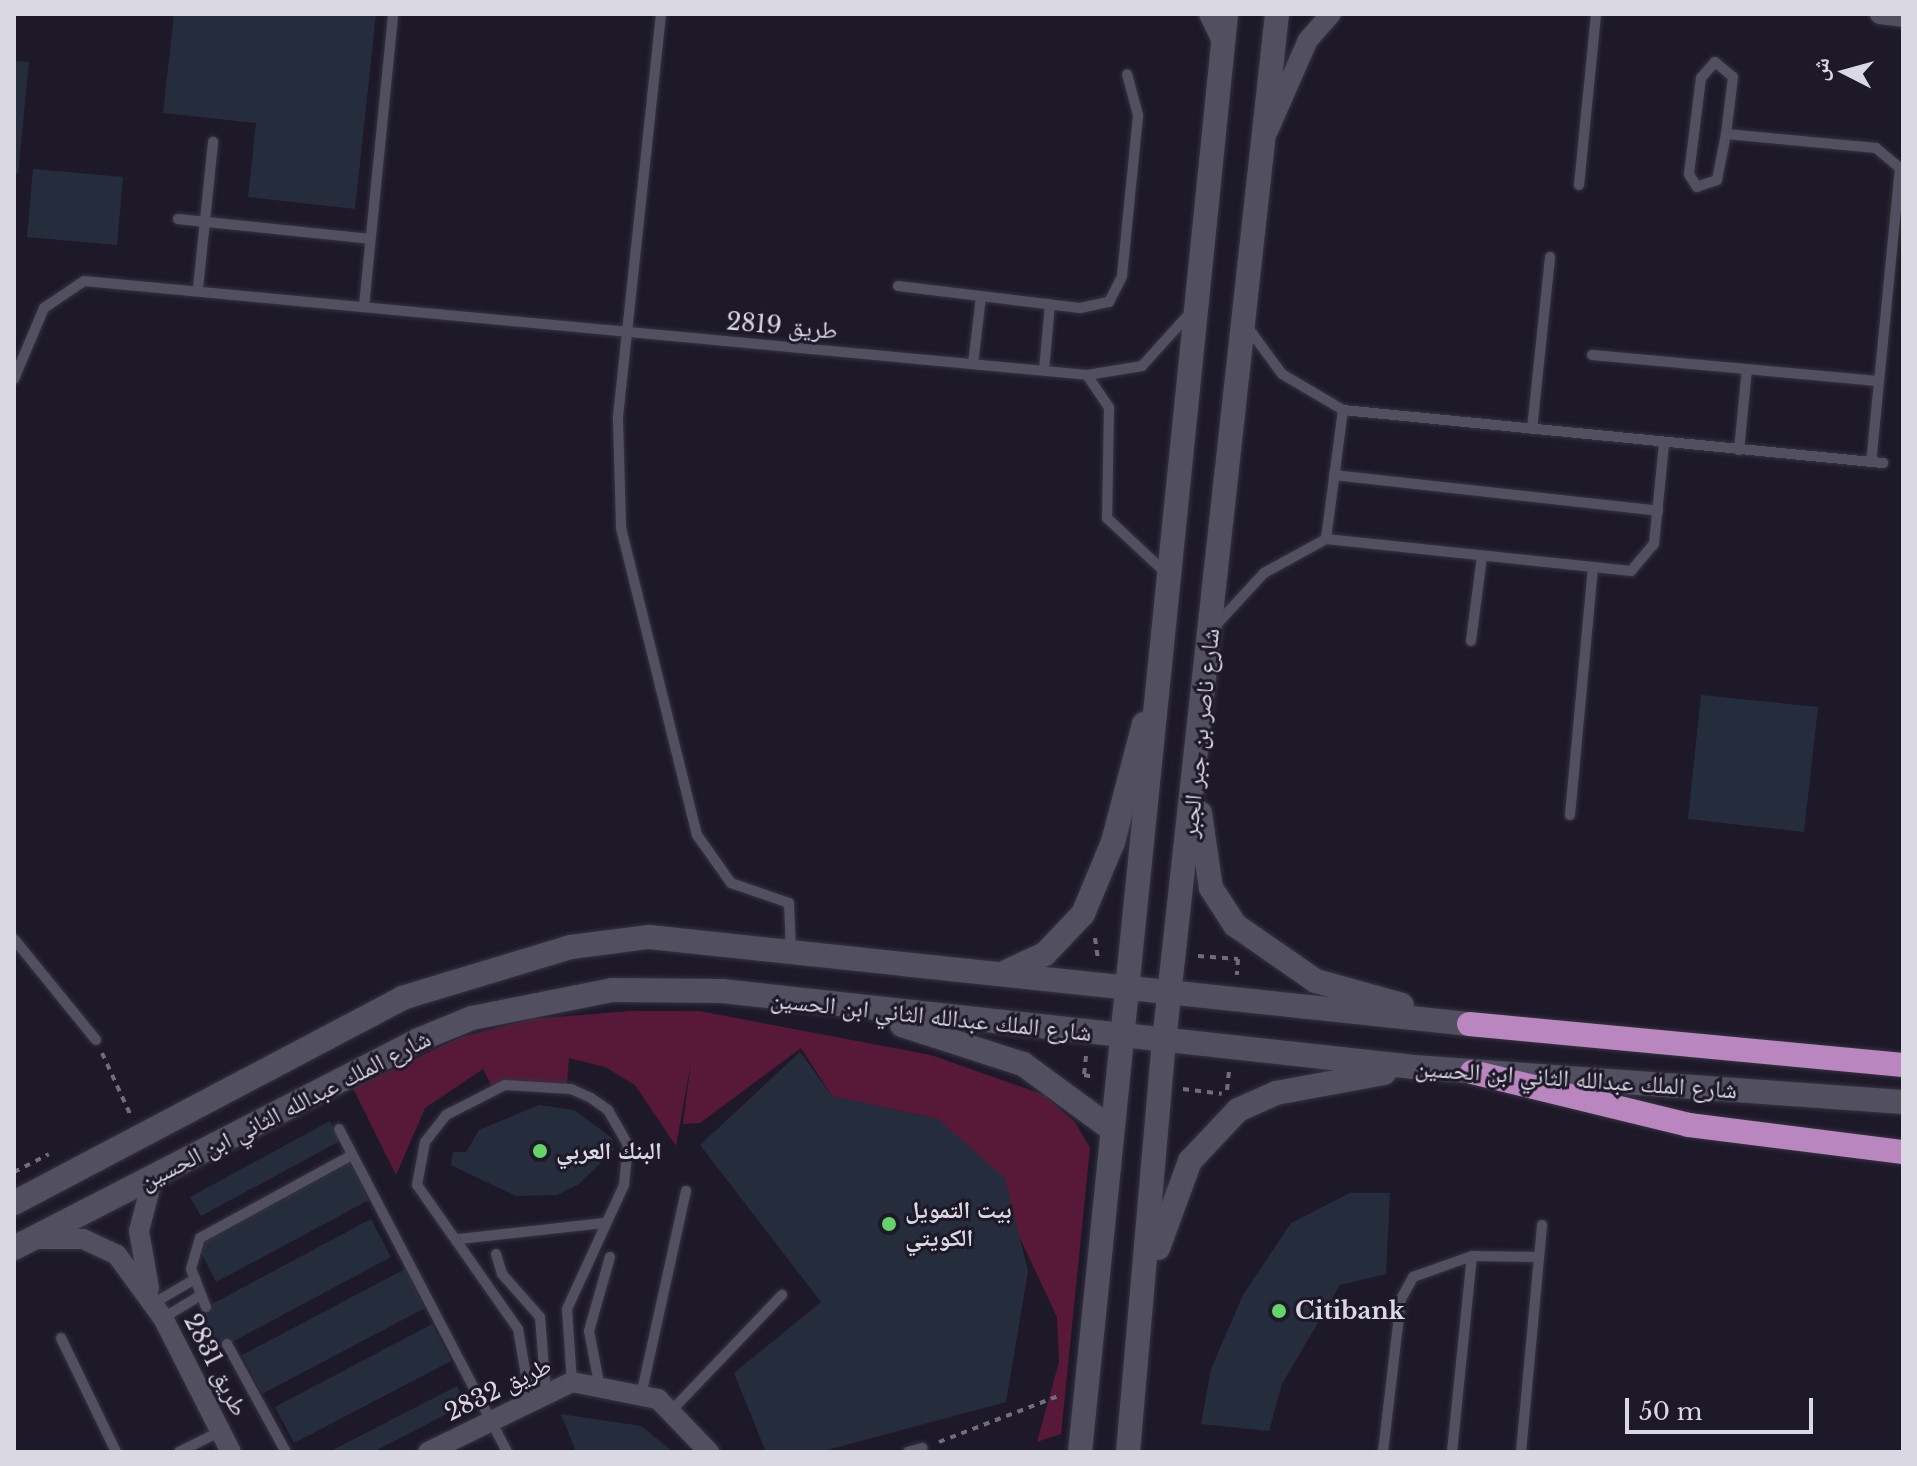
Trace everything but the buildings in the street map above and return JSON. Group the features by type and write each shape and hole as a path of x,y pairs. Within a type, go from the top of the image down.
{"highway":[{"path":"1469,1024 1903,1065"},
{"path":"1472,1072 1689,1125 1903,1152"}],"main road":[{"name":"شارع ناصر بن جبر الجبر","path":"1080,1452 1110,1128 1174,580 1226,14"},
{"name":"شارع ناصر بن جبر الجبر","path":"1128,1452 1169,990 1198,762 1277,14"},
{"path":"1005,973 1045,954 1083,914 1113,842 1163,660"},
{"path":"1198,762 1211,888 1235,925 1316,981 1469,1024"},
{"name":"شارع الملك عبدالله الثاني ابن الحسين","path":"14,1203 141,1139 402,998 458,977 571,947 649,937 1469,1024"},
{"name":"شارع الملك عبدالله الثاني ابن الحسين","path":"22,1244 472,1018 612,990 722,991 850,1008 1414,1067 1903,1102"},
{"path":"850,1008 1023,1064 1069,1091 1110,1128"},
{"path":"1137,1346 1165,1216 1190,1161 1218,1126 1276,1093 1414,1067"}],"street":[{"path":"1209,14 1223,43"},
{"path":"1264,142 1308,40 1331,14"},
{"path":"1880,14 1903,17"},
{"name":"طريق 2831","path":"153,1177 139,1231 158,1310"},
{"name":"طريق 2831","path":"22,1244 83,1239 107,1247 158,1310 231,1452"},
{"name":"طريق 2832","path":"428,1452 572,1382 599,1383 642,1391 673,1409 709,1452"}],"lane":[{"path":"364,306 393,14"},
{"path":"661,14 616,455 621,528 697,835 731,883 789,903 791,951"},
{"path":"1579,185 1596,14"},
{"path":"1715,62 1733,77 1726,134 1717,180 1697,187 1689,174 1701,78 1715,62"},
{"path":"898,286 1095,309 1119,290 1138,115 1127,74"},
{"path":"1726,134 1892,155 1901,184 1871,462"},
{"path":"198,288 213,142"},
{"path":"178,219 370,239"},
{"path":"1532,429 1550,257"},
{"name":"طريق 2819","path":"14,379 25,341 60,291 84,281 198,288 1087,375 1142,366 1202,299"},
{"path":"973,364 981,297"},
{"path":"1044,370 1050,304"},
{"path":"1246,324 1291,381 1343,410 1883,463"},
{"path":"1592,355 1878,381"},
{"path":"1739,450 1747,369"},
{"path":"1087,375 1109,408 1107,518 1174,580"},
{"path":"1326,539 1343,410"},
{"path":"1211,631 1264,573 1326,539 1593,568 1642,566 1658,511 1664,443"},
{"path":"1334,475 1658,511"},
{"path":"1471,641 1482,556"},
{"path":"1570,815 1593,568"},
{"path":"14,939 96,1040"},
{"path":"538,1396 518,1329 459,1239 426,1205 417,1162 446,1115 505,1085 571,1089 620,1126 627,1165 567,1309 572,1382"},
{"path":"339,1129 486,1422 507,1452"},
{"path":"206,1307 191,1258 200,1238 352,1155"},
{"path":"642,1391 686,1191"},
{"path":"459,1239 604,1223"},
{"path":"1521,1452 1542,1225"},
{"path":"496,1254 502,1274 540,1317 538,1396"},
{"path":"1383,1452 1401,1299 1413,1277 1472,1256 1537,1257"},
{"path":"1452,1452 1472,1256"},
{"path":"599,1383 589,1331 610,1257"},
{"path":"158,1310 195,1279"},
{"path":"158,1310 201,1295"},
{"path":"673,1409 782,1295"},
{"path":"61,1338 116,1452"},
{"path":"227,1344 286,1452"},
{"path":"179,1452 221,1431"},
{"path":"908,1452 922,1448"}],"path":[{"path":"96,1040 141,1139"},
{"path":"922,1448 1086,1386"}],"shaded area":[{"path":"631,1011 699,1011 931,1055 1044,1095 1075,1122 1090,1148 1061,1434 1037,1442 1059,1362 1057,1317 1004,1204 938,1119 832,1096 801,1048 700,1123 683,1124 691,1061 676,1146 635,1085 605,1067 569,1058 567,1084 492,1087 483,1069 425,1108 396,1175 353,1088 461,1037 531,1019"}],"place":[{"name":"البنك العربي","path":"540,1151"},
{"name":"بيت التمويل الكويتي","path":"889,1224"},
{"name":"Citibank","path":"1279,1311"}]}
